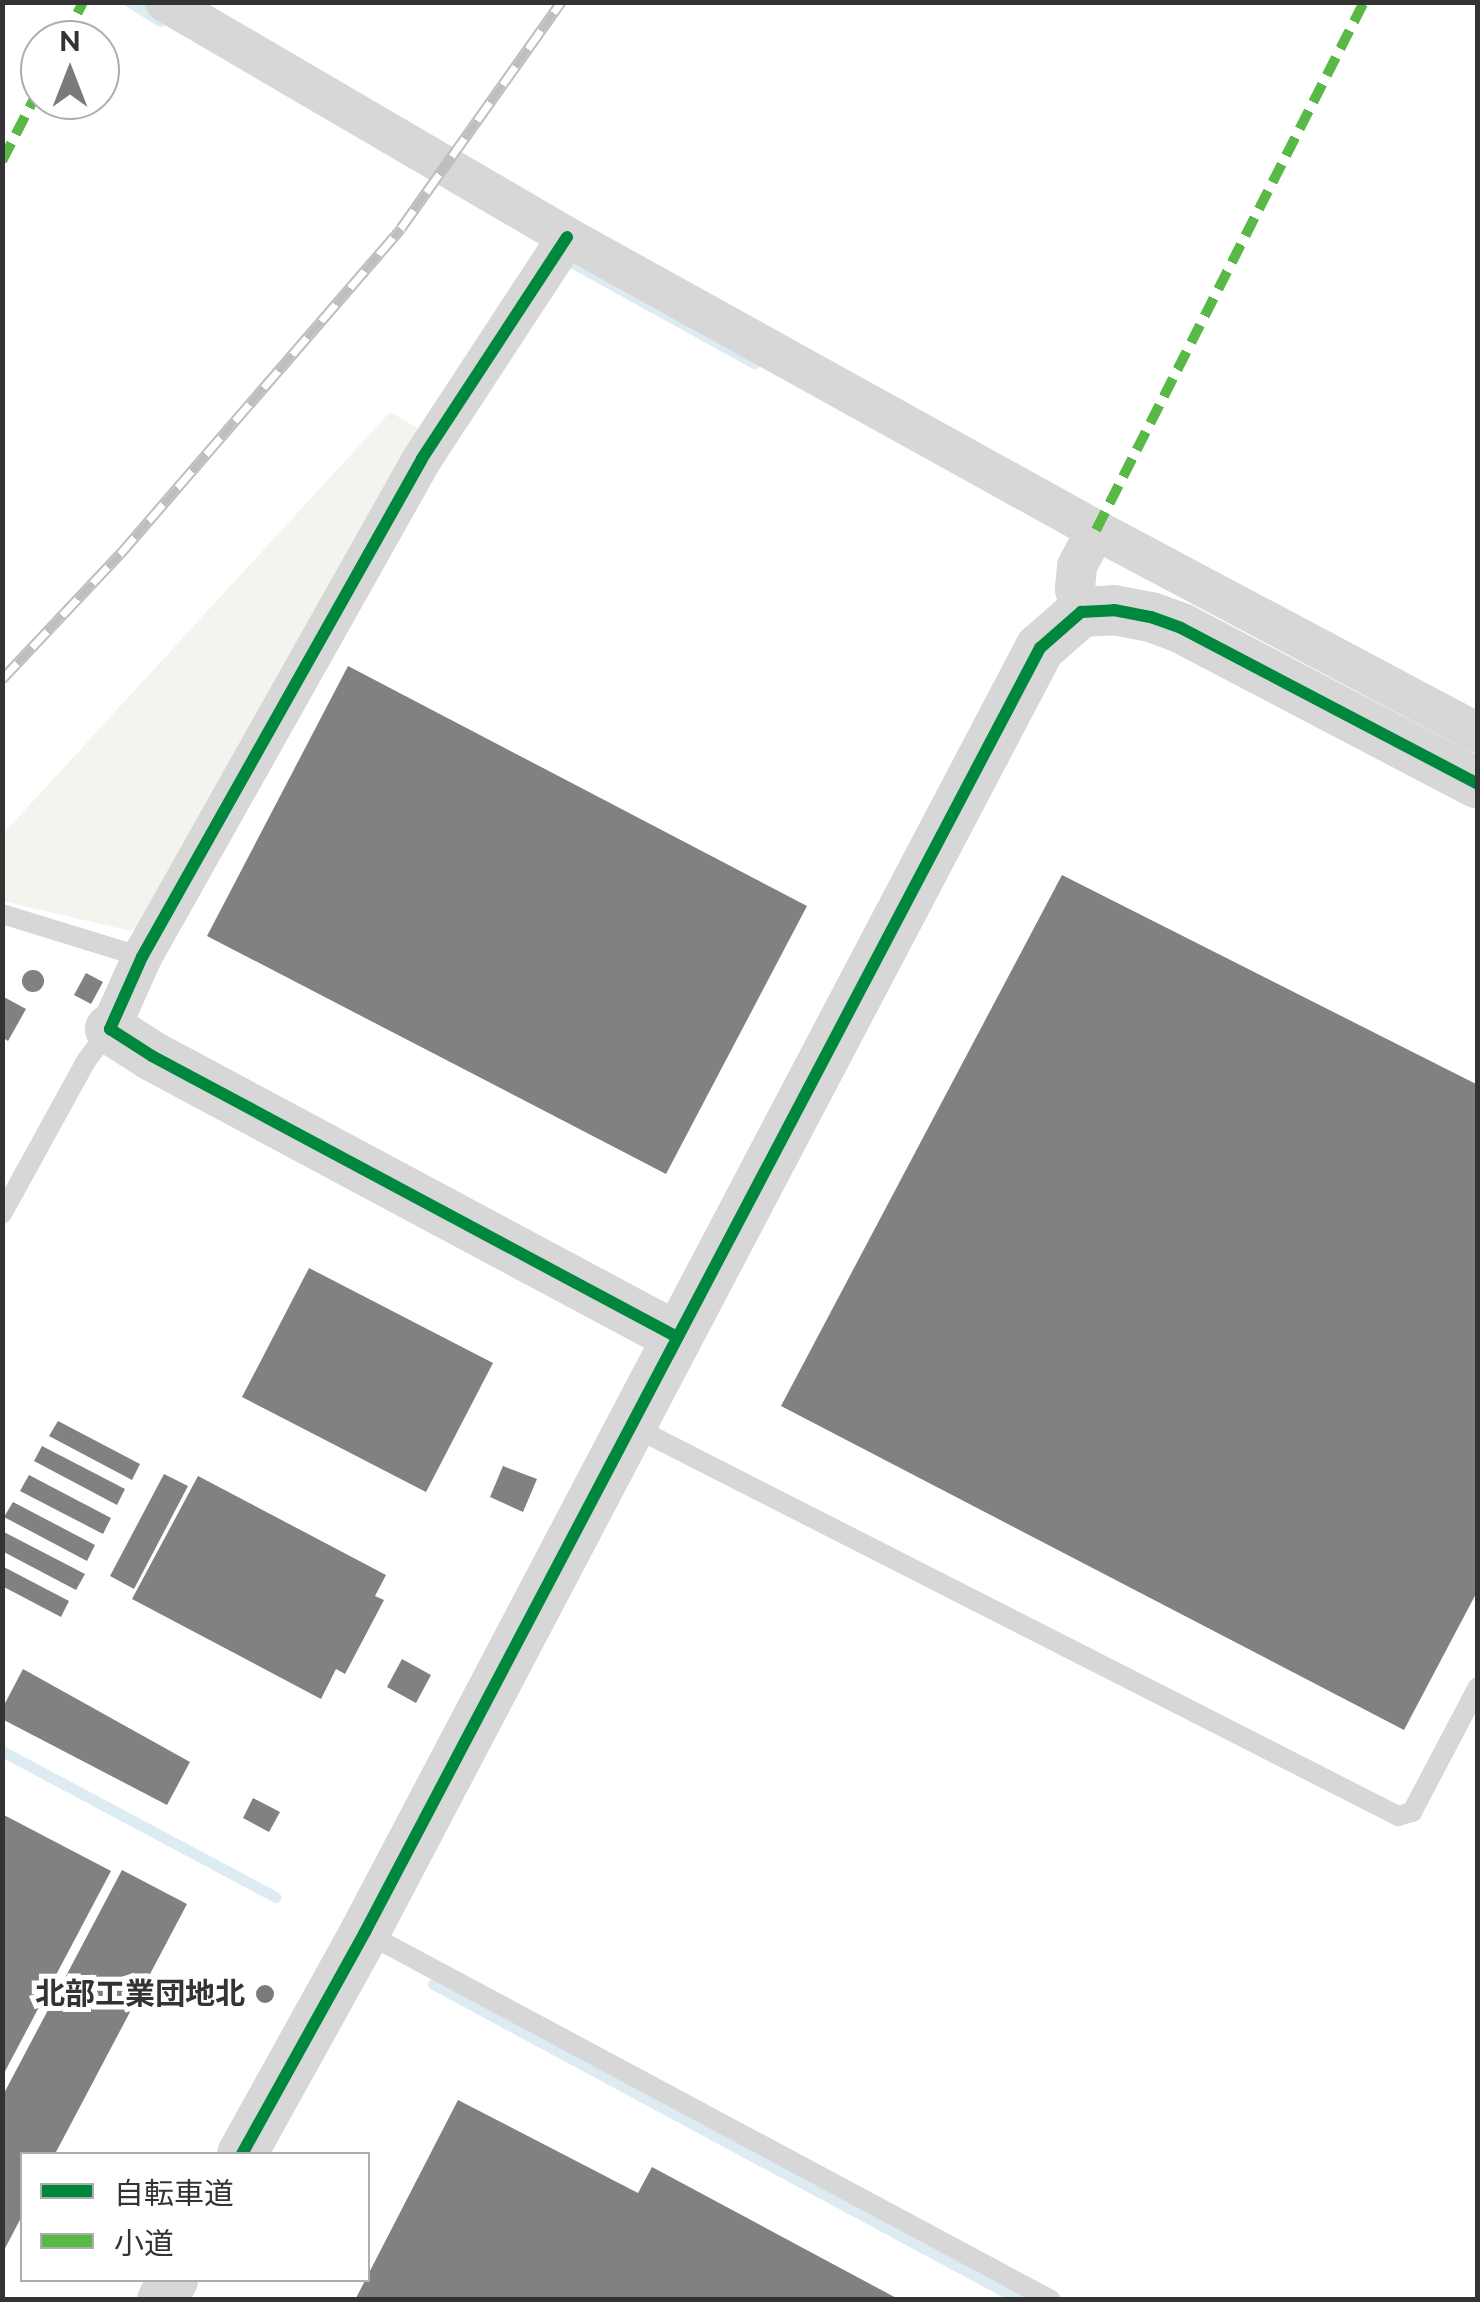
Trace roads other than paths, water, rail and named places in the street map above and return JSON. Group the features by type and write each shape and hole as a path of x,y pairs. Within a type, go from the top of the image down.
{"street":[{"path":"165,2 568,237 1096,530 1478,734"},
{"path":"568,237 422,459 142,957 110,1029 152,1056 677,1338"},
{"path":"1081,612 1076,589 1078,566 1096,530"},
{"path":"243,2152 364,1932 1040,648 1081,612 1114,610 1181,628 1478,784"}],"lane":[{"path":"2,914 142,957"},
{"path":"2,1214 86,1061 110,1029"},
{"path":"631,1426 1398,1816 1412,1812 1478,1687"},
{"path":"364,1932 1051,2300"}],"waterway":[{"path":"130,2 161,21"},
{"path":"560,256 754,363"},
{"path":"2,1751 275,1897"},
{"path":"433,1984 1020,2300"}],"railway":[{"path":"2,679 120,554 401,228 561,2"}],"place":[{"name":"北部工業団地北","path":"265,1994"}]}
